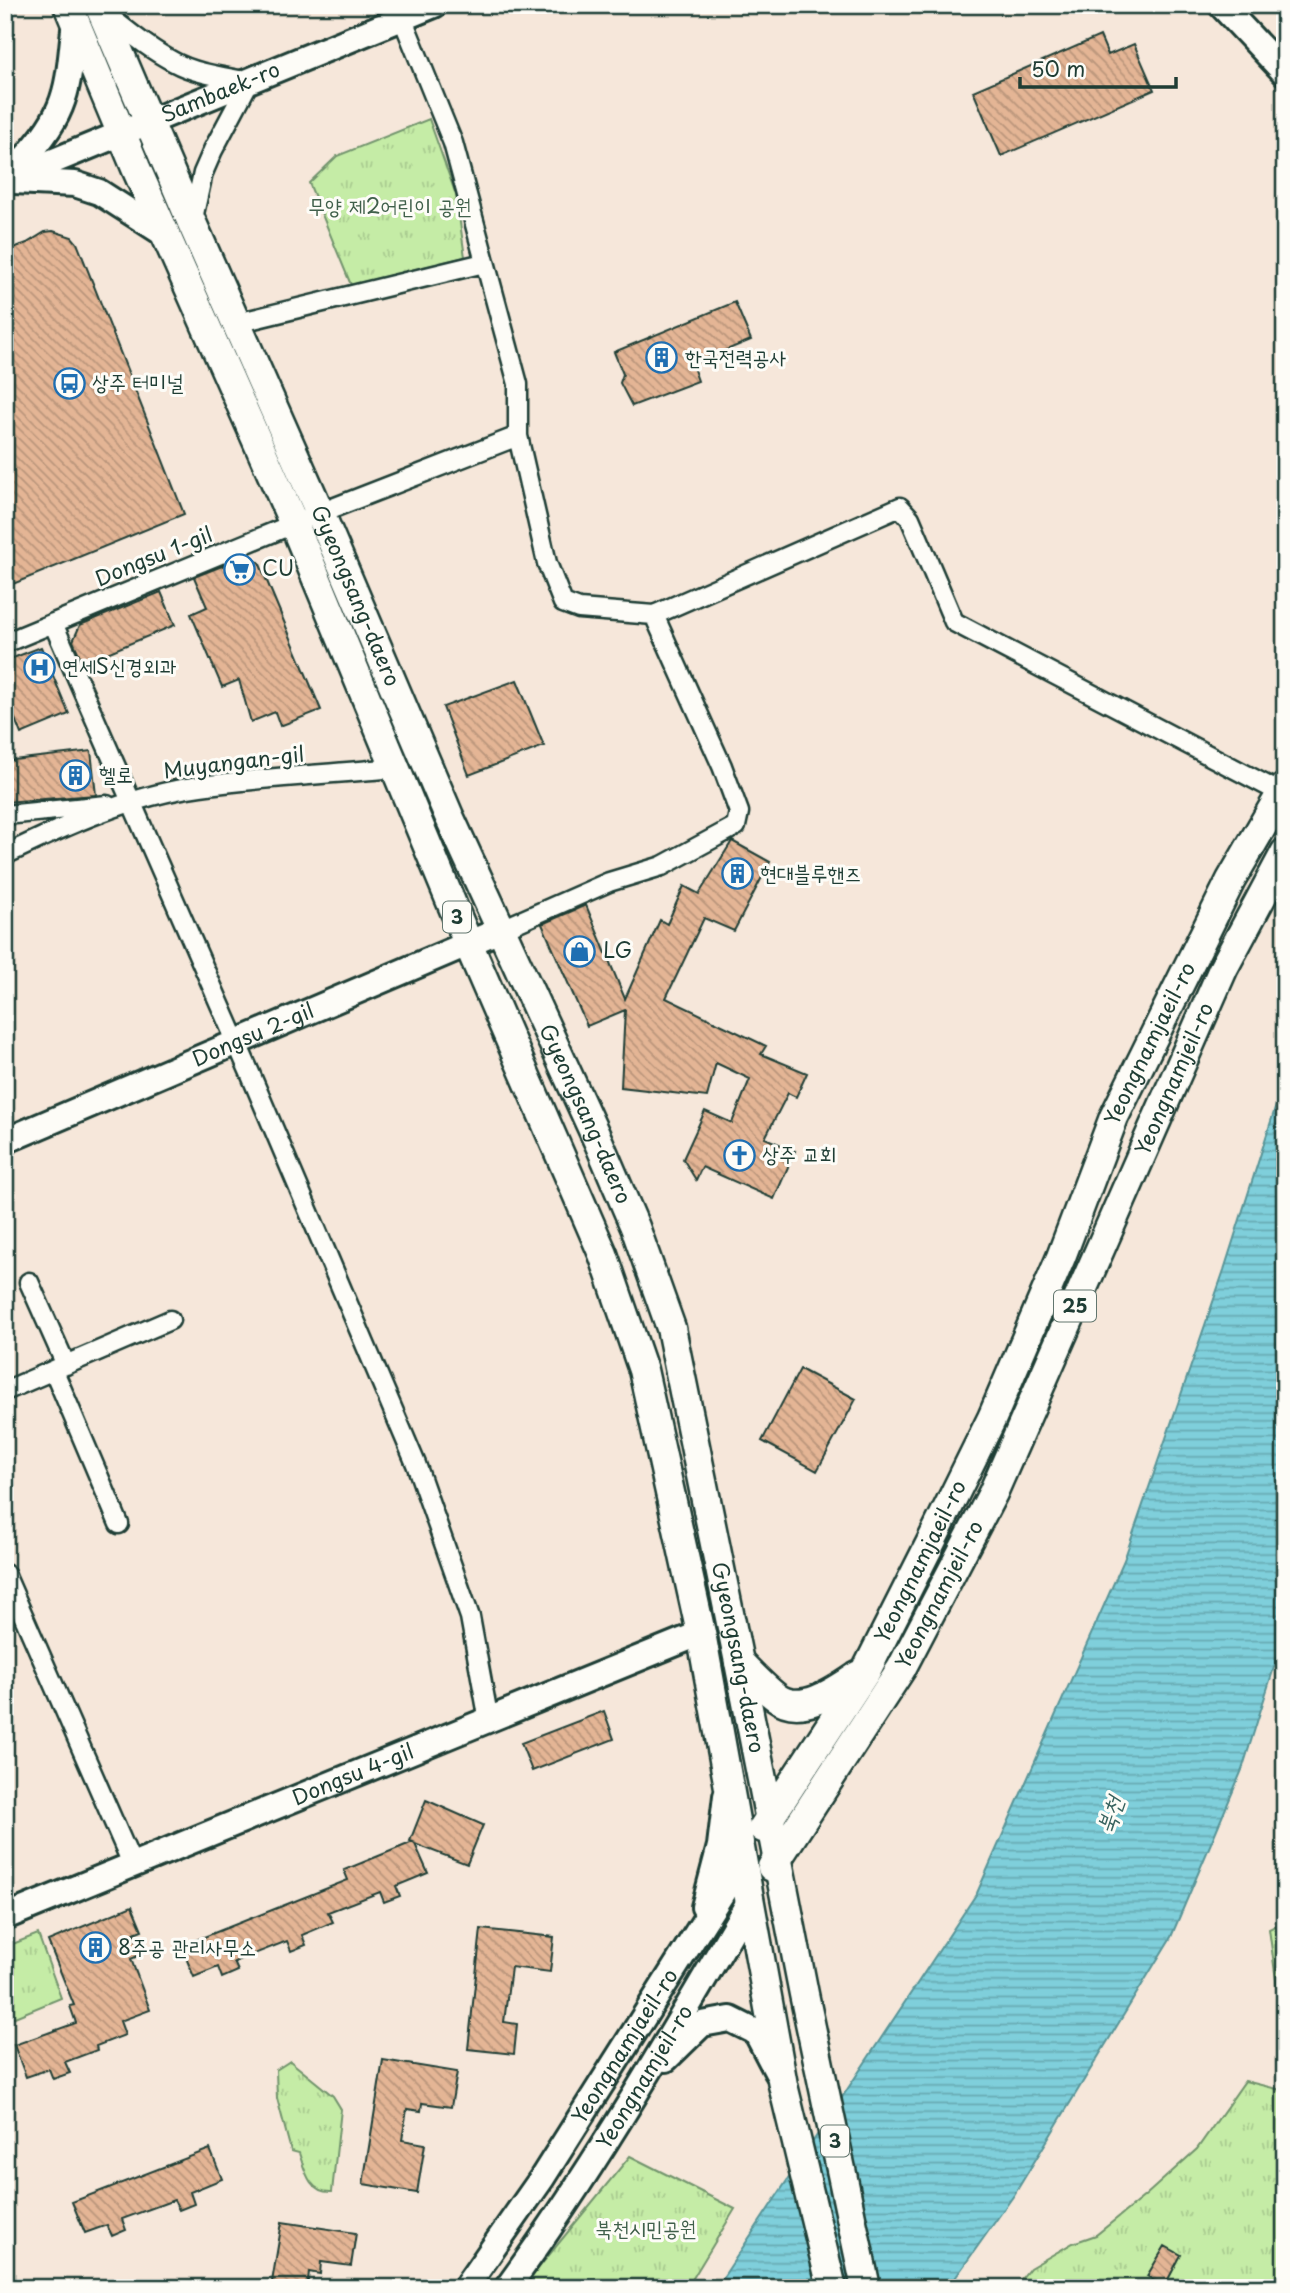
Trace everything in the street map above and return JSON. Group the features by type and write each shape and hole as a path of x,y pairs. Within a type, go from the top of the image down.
{"main road":[{"name":"Gyeongsang-daero","path":"100,7 166,235 294,524 468,943 603,1254 643,1370 701,1633 783,2085 831,2288"},
{"name":"Gyeongsang-daero","path":"72,14 135,128 192,223 320,513 449,816 599,1143 635,1227 671,1328 804,1994 866,2288"},
{"name":"Yeongnamjaeil-ro","path":"741,1863 866,1671 992,1418 1061,1257 1114,1117 1231,880 1283,790"},
{"name":"Yeongnamjeil-ro","path":"749,1902 901,1669 993,1493 1223,969 1285,853"},
{"path":"739,1662 778,1699 796,1705 817,1700 866,1671"}],"street":[{"name":"Sambaek-ro","path":"6,181 249,82 400,12 434,5"},
{"path":"1221,5 1285,73"},
{"path":"100,7 143,43 176,64 249,82 203,173 192,223"},
{"path":"400,12 453,143 518,384 518,436 547,563 563,603 579,609 654,615 900,507 910,518 954,622 1283,790"},
{"path":"6,181 52,124 60,106 66,86 72,14"},
{"path":"6,181 75,184 99,192 166,235"},
{"path":"237,323 484,263"},
{"name":"Dongsu 1-gil","path":"5,643 320,513 518,436"},
{"path":"500,930 609,882 662,866 736,827 739,812 722,766 654,615"},
{"path":"53,623 237,1043 416,1464 470,1617 489,1721"},
{"name":"Muyangan-gil","path":"5,855 39,838 132,802 198,786 396,768"},
{"path":"5,815 132,802"},
{"name":"Dongsu 2-gil","path":"5,1141 500,930"},
{"path":"29,1282 119,1524"},
{"path":"5,1391 170,1320"},
{"path":"5,1574 134,1866"},
{"name":"Dongsu 4-gil","path":"5,1917 701,1633"},
{"path":"695,1936 720,1846 727,1784"},
{"name":"Yeongnamjaeil-ro","path":"465,2288 542,2178 741,1863"},
{"name":"Yeongnamjeil-ro","path":"507,2288 583,2179 749,1902"},
{"path":"643,2082 702,2024 730,2019 755,2032 783,2085"}],"green space":[{"name":"무양 제2어린이 공원","path":"429,119 456,195 465,257 351,285 309,183 337,156"},
{"path":"1285,1921 1285,1993 1277,1987 1269,1929"},
{"path":"38,1934 61,1998 5,2021 5,1947"},
{"path":"290,2061 333,2096 341,2109 332,2192 313,2185 299,2153 291,2151 277,2098 276,2070"},
{"path":"1245,2081 1285,2091 1285,2288 1014,2288 1030,2268 1073,2243 1096,2235 1146,2195 1197,2149"},
{"name":"북천시민공원","path":"630,2156 735,2209 687,2288 522,2288"}],"water":[{"name":"북천","path":"1285,1077 1285,1632 1242,1770 1171,1937 1014,2195 948,2288 716,2288 977,1893 1124,1560 1224,1270"}],"building":[{"path":"1100,36 1108,55 1134,44 1154,90 1001,156 973,91"},
{"name":"상주 터미널","path":"53,231 72,237 77,243 184,514 13,584 5,565 5,251 27,243 45,232"},
{"name":"한국전력공사","path":"735,302 751,340 692,364 698,381 632,406 620,383 623,374 614,352"},
{"path":"240,559 259,562 321,710 280,726 275,712 251,722 239,680 222,687 191,614 207,607 194,577"},
{"path":"161,592 175,625 83,663 73,641 80,625"},
{"path":"41,647 69,714 21,734 5,694 5,661"},
{"path":"517,680 544,746 469,775 443,707"},
{"path":"91,751 96,795 5,802 5,761"},
{"path":"732,841 770,862 734,931 704,918 666,998 766,1046 761,1054 807,1073 796,1097 788,1093 765,1138 795,1151 774,1199 702,1167 696,1180 683,1159 705,1111 732,1123 750,1079 716,1063 707,1097 621,1087 625,1010 587,1026 542,924 586,905 625,999 660,920 667,924 684,886 699,894"},
{"path":"800,1369 856,1399 817,1471 762,1441"},
{"path":"604,1711 614,1739 532,1771 521,1743"},
{"path":"426,1800 483,1825 467,1864 415,1844 428,1873 396,1886 400,1896 384,1902 380,1892 328,1912 333,1922 302,1935 306,1945 291,1951 287,1941 234,1962 238,1971 222,1978 218,1967 194,1977 181,1946 348,1880 344,1870 413,1842 410,1841"},
{"path":"132,1906 142,1930 134,1933 142,1954 131,1959 150,2010 120,2021 125,2035 96,2046 97,2050 65,2062 70,2073 53,2079 49,2069 26,2077 14,2045 76,2023 70,2006 74,2005 48,1941"},
{"path":"481,1929 554,1937 550,1972 511,1967 504,2022 517,2024 514,2054 468,2049"},
{"path":"383,2060 457,2072 451,2107 422,2103 421,2111 407,2109 402,2140 425,2144 417,2193 363,2184"},
{"path":"210,2149 222,2179 190,2192 194,2204 179,2210 174,2200 122,2219 126,2230 112,2236 107,2225 85,2233 72,2202"},
{"path":"282,2222 356,2233 351,2266 321,2262 320,2274 309,2272 307,2288 271,2288"},
{"path":"1165,2246 1181,2255 1164,2287 1147,2276"}],"place":[{"name":"한국전력공사","path":"662,358"},
{"name":"상주 터미널","path":"69,383"},
{"name":"CU","path":"239,569"},
{"name":"연세S신경외과","path":"39,667"},
{"name":"헬로","path":"76,775"},
{"name":"현대블루핸즈","path":"737,874"},
{"name":"LG","path":"580,951"},
{"name":"상주 교회","path":"739,1155"},
{"name":"8주공 관리사무소","path":"95,1948"}]}
